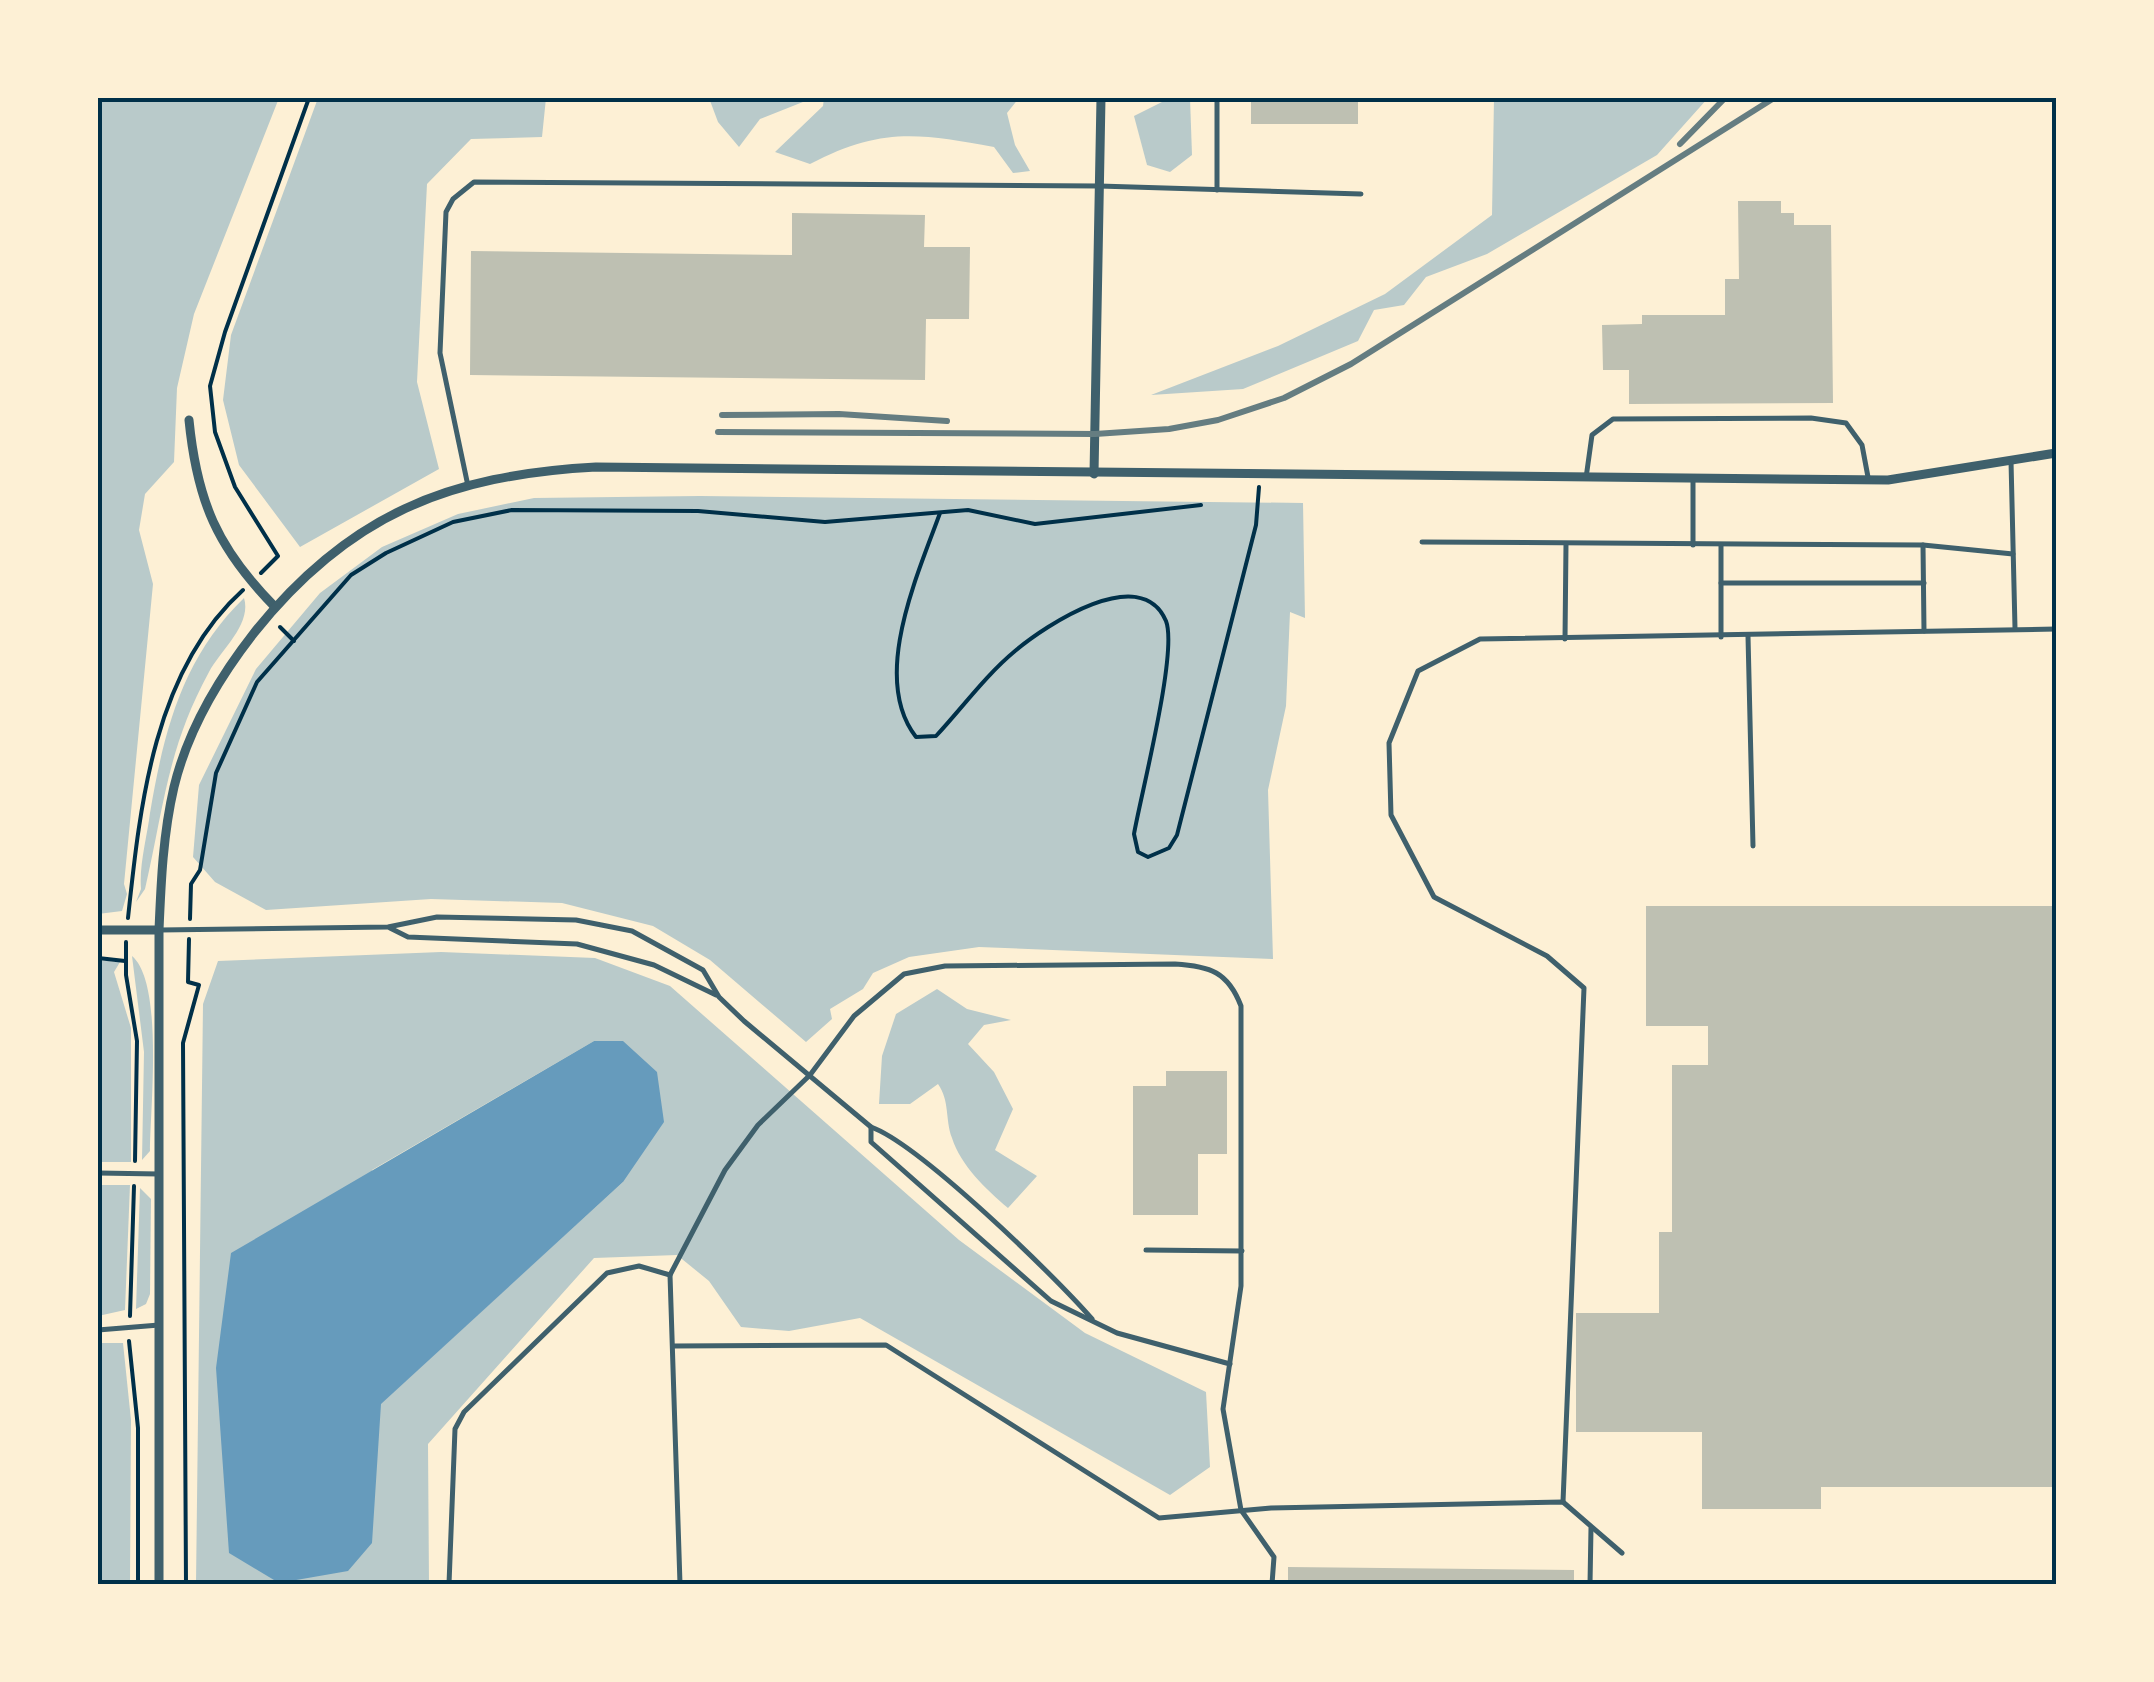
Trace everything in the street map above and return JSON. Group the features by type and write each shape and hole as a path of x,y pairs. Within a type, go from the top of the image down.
{"street":[{"path":"1094,474 1101,98"},
{"path":"189,420 197,478 213,529 251,583 275,607"},
{"path":"159,1584 159,930 162,862 175,784 199,715 231,662 303,574 370,526 422,500 468,486 519,473 596,467 1868,480 1920,479 2056,453"},
{"path":"98,930 159,930"}],"lane":[{"path":"1217,98 1217,190"},
{"path":"468,486 440,353 446,212 474,182 1099,186 1361,194"},
{"path":"1586,478 1592,435 1614,418 1810,418 1846,423 1862,445 1868,480"},
{"path":"2011,462 2015,628"},
{"path":"1693,479 1693,545"},
{"path":"1422,542 1923,545 2013,554"},
{"path":"1565,639 1566,544"},
{"path":"1923,545 1924,631"},
{"path":"1720,637 1721,546"},
{"path":"1721,583 1924,584"},
{"path":"1563,1502 1584,988 1546,956 1434,898 1392,815 1389,743 1418,671 1480,639 2056,629"},
{"path":"1748,636 1752,846"},
{"path":"159,930 388,927 437,917 576,920 632,931 678,954 703,970 719,997"},
{"path":"388,927 408,937 577,944 616,952 719,997 871,1127 890,1134 934,1170 1092,1319"},
{"path":"680,1584 670,1275 725,1170 758,1126 810,1075 854,1016 904,974 945,966 1204,966 1223,975 1241,1006 1242,1251 1223,1408 1242,1510 1274,1557 1272,1584"},
{"path":"871,1127 871,1142 1018,1277 1072,1314 1168,1350 1230,1364"},
{"path":"98,1173 159,1174"},
{"path":"1146,1250 1242,1251"},
{"path":"449,1584 452,1444 464,1412 607,1273 639,1266 670,1275"},
{"path":"98,1330 159,1325"},
{"path":"674,1346 886,1345 1159,1518 1242,1510 1563,1502 1622,1553"},
{"path":"1590,1584 1592,1527"}],"path":[{"path":"940,513 899,637 898,670 907,726 916,737 936,736 1014,652 1093,603 1130,594 1151,600 1166,623 1167,658 1134,834 1138,852 1148,857 1169,848 1177,834 1252,540 1260,476"},
{"path":"197,879 216,773 257,682 350,575 386,553 453,522 512,510 698,511 825,522 968,510 1035,524 1201,505"},
{"path":"98,958 125,961"},
{"path":"186,1584 184,1043 199,985"}],"shaded area":[{"path":"98,98 279,98 194,314 177,388 174,462 145,494 139,530 153,584 124,884 127,894 122,911 98,914"},
{"path":"318,98 546,98 542,137 471,139 427,184 417,382 439,469 300,547 239,465 223,400 231,335"},
{"path":"709,98 813,98 760,119 739,147 718,122"},
{"path":"824,98 1019,98 1007,113 1015,145 1030,171 1013,173 994,147 921,136 858,144 810,164 775,152 823,106"},
{"path":"1170,98 1190,98 1192,155 1170,172 1147,165 1134,116"},
{"path":"1494,98 1708,98 1657,155 1487,254 1426,277 1404,305 1374,310 1358,341 1243,389 1151,395 1278,346 1385,294 1492,215"},
{"path":"700,496 1303,503 1305,618 1290,612 1286,706 1268,790 1273,959 979,947 909,957 873,973 863,989 830,1009 832,1019 806,1042 710,960 653,926 562,903 431,899 266,910 215,882 193,857 199,785 256,669 320,593 382,547 458,514 534,498"},
{"path":"244,598 240,627 209,672 184,727 168,779 145,889 136,902 162,753 179,696 206,645"},
{"path":"441,952 595,958 670,986 959,1240 1085,1333 1206,1392 1210,1467 1170,1495 860,1318 789,1331 741,1327 709,1281 677,1255 594,1258 428,1444 429,1584 196,1584 203,1004 218,961","holes":["594,1041 623,1041 623,1182 380,1404 372,1170"]},
{"path":"132,956 142,970 152,1018 150,1151 142,1160 144,1052"},
{"path":"98,960 120,962 114,972 131,1028 131,1162 98,1162"},
{"path":"937,989 967,1009 1011,1020 984,1025 968,1044 994,1072 1013,1109 995,1150 1037,1176 1008,1208 961,1158 938,1084 910,1104 879,1104 882,1056 896,1014"},
{"path":"98,1185 130,1185 125,1310 98,1316"},
{"path":"140,1188 151,1199 150,1294 146,1304 136,1309"},
{"path":"98,1343 123,1343 131,1420 130,1584 98,1583"}],"water":[{"path":"594,1041 623,1041 657,1072 664,1122 623,1182 381,1404 372,1543 348,1571 279,1583 229,1553 216,1368 231,1253"}],"building":[{"path":"1251,98 1358,98 1358,124 1251,124"},
{"path":"1738,201 1781,201 1781,213 1794,213 1794,225 1831,225 1833,403 1629,404 1629,370 1603,370 1602,325 1642,324 1642,315 1725,315 1725,279 1739,279"},
{"path":"792,213 925,215 924,247 970,247 969,319 926,319 925,380 470,375 471,251 792,255"},
{"path":"1646,906 2056,906 2056,1487 1821,1487 1821,1509 1702,1509 1702,1432 1576,1432 1576,1313 1659,1313 1659,1232 1672,1232 1672,1065 1708,1065 1708,1026 1646,1026"},
{"path":"1166,1071 1227,1071 1227,1154 1198,1154 1198,1215 1133,1215 1133,1086 1166,1086"},
{"path":"1288,1567 1574,1570 1574,1584 1288,1584"}],"railway":[{"path":"1680,144 1725,98"},
{"path":"718,432 1095,434 1169,429 1218,420 1284,398 1351,364 1774,98"},
{"path":"722,415 839,414 947,421"}]}
